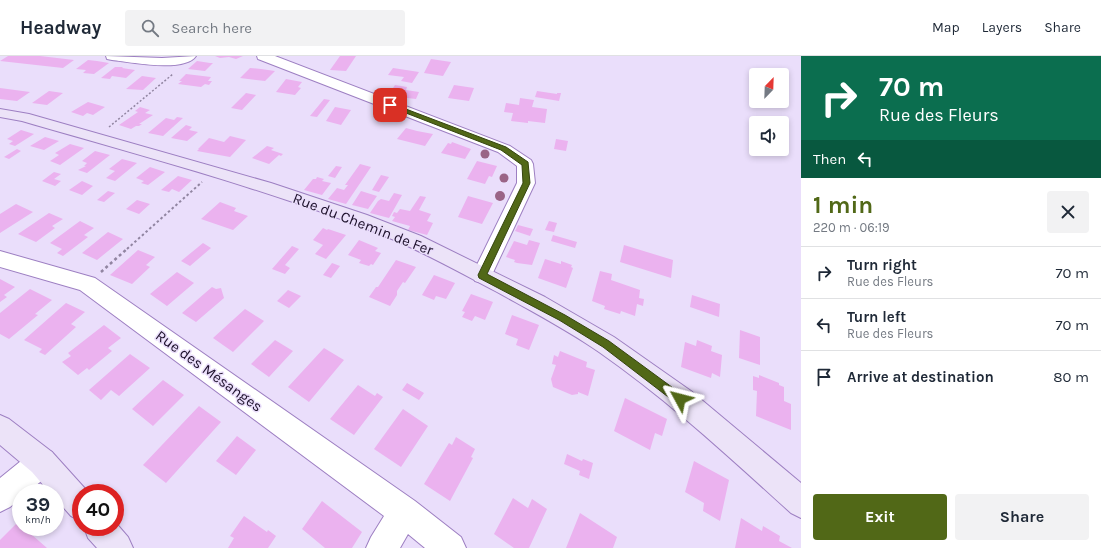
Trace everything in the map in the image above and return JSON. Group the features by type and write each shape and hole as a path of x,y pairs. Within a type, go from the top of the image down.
{"street":[{"path":"112,56 166,62 186,58"},
{"path":"263,56 504,149 525,164 526,183 482,275"},
{"name":"Rue du Chemin de Fer","path":"0,113 24,117 214,171 288,195 410,240 482,275 562,317 606,344 714,426 801,503"},
{"name":"Rue des Mésanges","path":"0,259 87,284 404,512 450,548"},
{"path":"0,428 42,462 72,496"},
{"path":"0,497 42,462"},
{"path":"382,548 404,512"},
{"path":"107,536 117,548"}],"path":[{"path":"96,138 173,75 186,58"},
{"path":"87,284 214,171"}],"building":[{"path":"8,56 40,56 74,60 63,68 0,61"},
{"path":"215,56 243,56 236,59 229,57 220,58"},
{"path":"340,56 356,56 346,71 330,70"},
{"path":"431,59 451,62 443,76 424,73"},
{"path":"88,60 109,63 94,74 83,73 86,70 76,69"},
{"path":"197,61 213,63 205,71 188,69"},
{"path":"115,67 135,70 126,78 112,76 110,79 101,78"},
{"path":"250,68 275,71 265,81 240,78"},
{"path":"393,68 419,72 412,83 401,81 404,77 388,75"},
{"path":"186,74 211,77 208,81 212,81 209,85 205,84 201,87 178,84 182,81 179,81"},
{"path":"142,76 156,78 143,90 126,89"},
{"path":"286,79 302,82 298,87 301,88 295,95 276,92"},
{"path":"395,85 407,87 406,90 419,92 416,99 399,97 395,95 396,92 391,91"},
{"path":"454,85 474,88 469,101 448,98"},
{"path":"0,88 30,92 17,101 0,99"},
{"path":"49,91 63,93 47,105 32,103"},
{"path":"537,91 557,94 561,93 559,101 535,97"},
{"path":"246,93 256,95 242,110 231,108"},
{"path":"520,98 534,100 532,107 547,109 545,123 511,121 513,113 504,112 506,103 519,105"},
{"path":"324,99 330,100 317,117 310,116"},
{"path":"88,102 105,107 93,115 87,113 83,116 71,112"},
{"path":"140,107 150,110 145,113 153,115 139,124 142,124 139,126 131,129 119,125 138,112 135,111"},
{"path":"335,107 351,110 341,125 326,121"},
{"path":"177,117 183,118 163,136 148,133 166,118 174,120"},
{"path":"186,125 192,127 189,130 198,132 187,141 171,138"},
{"path":"406,128 433,134 425,146 397,139"},
{"path":"21,130 34,134 15,146 9,144 13,141 7,139"},
{"path":"230,136 246,140 230,157 197,151 209,138 224,142"},
{"path":"45,137 59,141 44,150 30,146"},
{"path":"556,139 568,141 566,151 554,149"},
{"path":"452,142 471,149 465,159 441,153 448,143 451,144"},
{"path":"70,144 84,148 60,165 50,161 59,155 55,153"},
{"path":"267,146 274,148 271,150 283,154 281,156 279,155 269,164 252,158"},
{"path":"17,149 21,151 9,159 4,157"},
{"path":"95,151 110,155 87,173 78,170 86,166 84,166 87,163 82,161"},
{"path":"122,159 137,163 115,181 106,178 115,171 109,169"},
{"path":"477,161 497,166 492,177 489,176 485,184 467,179"},
{"path":"360,164 371,167 346,204 328,199 337,188 344,190 348,185 345,185"},
{"path":"336,166 342,167 335,178 328,176"},
{"path":"150,167 165,172 148,185 141,183 144,181 136,178"},
{"path":"54,172 61,174 54,179 61,181 55,186 42,181"},
{"path":"381,175 389,177 379,192 372,190"},
{"path":"178,176 192,180 179,192 172,189 169,192 161,190"},
{"path":"317,177 324,179 322,181 331,183 322,195 304,190 313,179 316,179"},
{"path":"82,181 93,186 82,195 69,190"},
{"path":"108,191 115,193 104,202 97,200"},
{"path":"361,191 377,196 368,209 352,205"},
{"path":"394,193 402,195 389,218 370,213 378,201 381,199 389,201"},
{"path":"420,196 426,197 419,210 431,214 427,221 433,223 427,235 408,230 410,226 392,221 395,217 392,216 394,212 397,213 400,209 410,211"},
{"path":"468,196 493,203 482,224 458,217"},
{"path":"137,200 150,204 139,214 126,209"},
{"path":"220,202 236,208 234,211 248,216 233,230 201,219"},
{"path":"16,204 33,212 0,233 0,214"},
{"path":"49,213 63,219 52,226 55,228 36,242 18,234"},
{"path":"80,221 94,228 84,235 88,237 63,256 57,253 62,249 50,243"},
{"path":"549,221 557,223 554,232 545,230"},
{"path":"518,225 533,229 530,236 515,231"},
{"path":"323,228 346,235 326,259 315,254 323,245 313,240"},
{"path":"108,232 123,239 97,260 82,253"},
{"path":"553,235 577,242 575,248 551,241"},
{"path":"359,240 378,248 375,251 381,253 373,265 371,264 369,266 359,263 361,260 348,255"},
{"path":"529,240 540,243 532,265 517,263 514,262 515,260 506,257 514,241 527,245"},
{"path":"203,243 211,248 190,266 181,261"},
{"path":"624,245 673,260 671,278 620,262"},
{"path":"292,246 299,249 285,265 290,268 285,274 272,269"},
{"path":"138,250 155,257 146,265 150,267 132,284 110,275"},
{"path":"545,259 561,264 561,261 572,265 571,267 573,268 566,288 538,278"},
{"path":"396,260 416,267 405,283 403,282 397,291 397,295 390,306 369,297 376,287 378,287"},
{"path":"332,263 340,266 331,278 323,275"},
{"path":"600,271 612,274 611,280 640,290 639,298 644,299 643,306 637,304 635,316 621,311 620,314 604,309 605,306 592,301"},
{"path":"177,272 194,283 167,306 150,294"},
{"path":"434,275 455,283 446,299 436,296 434,300 422,295"},
{"path":"0,279 15,287 4,295 7,297 0,302"},
{"path":"212,287 216,289 221,288 224,298 196,322 182,313"},
{"path":"30,289 52,300 35,314 38,315 9,339 0,334 0,313"},
{"path":"288,290 301,296 289,308 277,301"},
{"path":"471,294 493,302 485,320 475,316 472,321 462,317 465,312 462,311"},
{"path":"692,295 720,304 719,317 690,307"},
{"path":"66,303 85,312 71,324 76,327 45,355 39,352 42,349 24,340"},
{"path":"245,309 264,321 233,352 213,338"},
{"path":"512,315 539,325 529,350 516,345 518,339 505,334"},
{"path":"104,325 121,338 108,348 112,351 89,370 87,368 78,375 62,362 71,356 68,353"},
{"path":"740,330 760,337 760,365 739,358"},
{"path":"275,340 293,351 269,377 251,364"},
{"path":"697,340 712,346 711,351 722,355 720,377 712,373 711,378 681,367 685,342 696,346"},
{"path":"324,348 344,360 309,402 288,387"},
{"path":"560,351 587,362 586,367 595,370 588,396 578,392 578,394 572,395 553,387 551,379 556,365 552,364 554,355 558,357"},
{"path":"130,354 150,368 119,396 111,390 101,400 89,390"},
{"path":"759,375 779,383 779,385 784,387 784,401 791,404 791,430 756,416 757,391 753,390 753,376 759,378"},
{"path":"163,380 184,395 153,426 132,409"},
{"path":"407,383 424,393 419,400 402,390"},
{"path":"358,385 375,396 377,393 383,397 354,435 330,419"},
{"path":"625,398 667,419 662,436 655,433 650,450 614,431"},
{"path":"199,406 221,422 166,483 143,465"},
{"path":"403,409 428,426 401,467 374,449"},
{"path":"237,436 256,450 236,475 216,461"},
{"path":"456,437 475,449 471,457 473,458 450,501 424,484 449,443 452,445"},
{"path":"567,454 582,461 583,459 593,463 589,479 579,475 580,471 564,464"},
{"path":"694,461 729,480 720,521 703,511 704,503 685,492"},
{"path":"513,498 528,508 532,499 547,509 529,548 514,548 494,534"},
{"path":"322,501 362,532 352,548 325,548 302,529"},
{"path":"580,513 617,537 613,548 566,548"},
{"path":"244,516 267,532 268,530 276,536 268,548 228,548 234,538 230,536"},
{"path":"741,518 762,531 763,526 780,536 779,541 792,548 735,548"},
{"path":"12,528 12,536 33,536 47,548 0,548 0,540"}],"route":[{"path":"390,105 504,149 525,164 526,183 482,275 562,317 606,344 680,399"}]}
